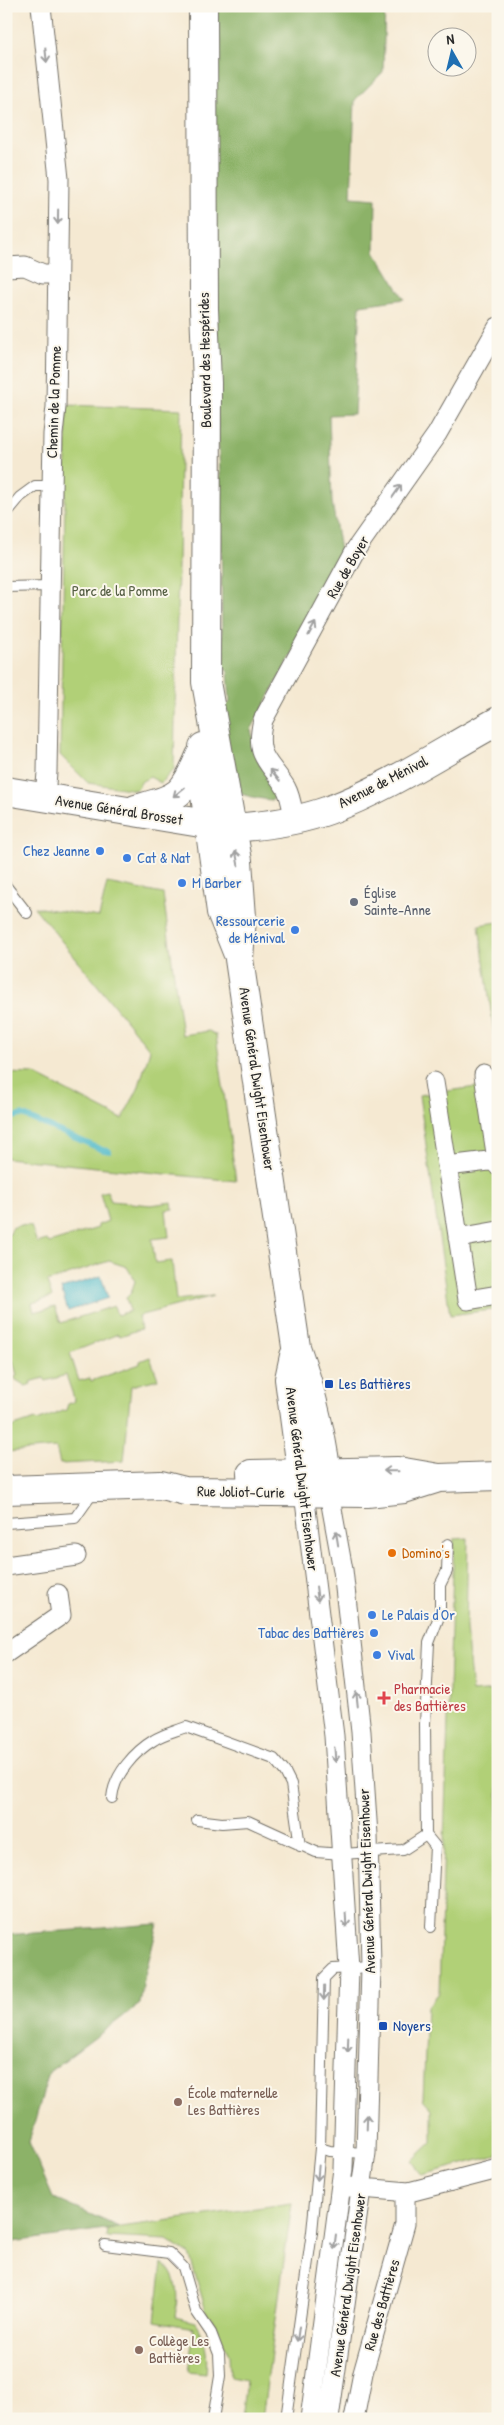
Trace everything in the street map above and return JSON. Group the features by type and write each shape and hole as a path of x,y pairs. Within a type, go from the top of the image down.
{"main road":[{"name":"Boulevard des Hespérides","path":"203,6 206,383 204,633 206,682 220,826"},
{"name":"Boulevard des Hespérides","path":"210,714 203,750 220,826"},
{"name":"Avenue de Ménival","path":"220,826 294,818 330,810 372,791 498,721"},
{"path":"130,810 170,800 183,791 203,750"},
{"name":"Avenue Général Brosset","path":"6,791 220,826"},
{"name":"Avenue Général Dwight Eisenhower","path":"220,826 238,861 242,917 239,959 296,1347 308,1383 316,1483"},
{"name":"Avenue Général Dwight Eisenhower","path":"296,1347 289,1378 292,1400 316,1483"},
{"path":"252,1474 271,1463 286,1442 292,1400"},
{"name":"Rue Joliot-Curie","path":"161,1485 184,1477 252,1474 316,1483 366,1493 404,1489 439,1478 498,1476"},
{"name":"Rue Joliot-Curie","path":"6,1490 161,1485 185,1491 316,1483"}],"street":[{"name":"Chemin de la Pomme","path":"41,6 59,179 56,407 53,434 49,586 48,772 45,798"},
{"path":"6,267 25,266 43,274 57,274"},
{"name":"Rue de Boyer","path":"294,818 286,788 266,763 262,752 259,735 263,720 356,550 437,434 498,327"},
{"path":"447,1166 497,1163 484,1075"},
{"path":"434,1082 468,1300 498,1295"},
{"path":"458,1238 498,1231"},
{"name":"Avenue Général Dwight Eisenhower","path":"316,1483 342,1570 361,1732 368,1851 371,1968 366,2154 329,2419"},
{"name":"Avenue Général Dwight Eisenhower","path":"310,2419 344,2152 349,1968 316,1483"},
{"path":"6,1566 76,1556"},
{"path":"6,1654 61,1615 58,1594"},
{"path":"341,2186 405,2192 498,2169"},
{"name":"Rue des Battières","path":"354,2419 363,2373 405,2224 405,2192"}],"lane":[{"path":"6,514 20,497 35,486 52,486"},
{"path":"6,587 49,586"},
{"path":"6,886 27,913"},
{"path":"6,1524 75,1518 97,1486"},
{"path":"431,1927 434,1846 426,1836 425,1724 430,1642 440,1614 440,1585 447,1570 448,1544"},
{"path":"112,1798 113,1787 130,1760 154,1740 186,1727 274,1759 285,1772 291,1784 300,1846"},
{"path":"197,1820 222,1823 248,1821 316,1852 342,1854 403,1850 426,1836"},
{"path":"286,2419 312,2232 320,2148 324,1978 333,1969 371,1968"},
{"path":"320,2148 366,2154"},
{"path":"105,2245 169,2253 183,2267 196,2311 211,2333 219,2354 220,2376 213,2419"}],"green space":[{"path":"214,6 385,6 383,72 355,100 351,197 376,199 375,251 404,299 360,305 354,414 329,415 332,502 342,562 251,730 260,764 280,794 272,800 244,795 237,788 230,767 227,740 225,707 230,702 228,672 222,665 221,490 212,335"},
{"name":"Parc de la Pomme","path":"67,405 181,409 174,769 161,783 150,777 142,781 136,790 88,783 60,755"},
{"path":"107,883 163,894 182,1035 209,1031 216,1035 236,1181 6,1158 6,1073 34,1074 122,1119 138,1089 150,1050 34,907 99,917"},
{"path":"498,922 498,1061 479,925"},
{"path":"498,1084 498,1309 450,1315 419,1095"},
{"path":"107,1191 111,1201 151,1205 172,1202 173,1209 166,1210 169,1237 152,1239 155,1263 172,1261 176,1300 213,1296 138,1316 141,1329 120,1336 118,1334 70,1353 79,1381 90,1378 91,1381 140,1364 140,1361 150,1357 158,1379 131,1386 124,1461 60,1464 56,1448 6,1452 6,1431 11,1429 11,1427 35,1419 37,1421 66,1410 68,1404 75,1401 66,1375 46,1381 44,1378 30,1382 31,1384 26,1386 16,1380 15,1377 17,1375 13,1361 9,1362 6,1353 6,1235 10,1234 12,1228 20,1225 31,1226 37,1243 47,1240 49,1243 98,1228 98,1225 108,1221 100,1193","holes":["109,1261 127,1267 135,1281 131,1293 126,1298 130,1311 117,1315 114,1306 61,1323 55,1307 34,1312 32,1303 52,1297 47,1282"]},
{"path":"468,1538 466,1628 472,1692 498,1690 498,2155 422,2175 412,2161 432,2142 432,2109 423,2099 427,2007 439,1993 454,1539"},
{"path":"158,1924 144,1979 140,2004 49,2072 29,2142 53,2198 119,2227 13,2242 6,2281 6,1935"},
{"path":"292,2203 262,2419 241,2419 246,2380 230,2377 229,2355 215,2324 207,2314 189,2254 167,2240 106,2237 107,2229"},
{"path":"162,2263 172,2274 176,2287 175,2317 195,2322 202,2334 207,2360 206,2374 188,2372 194,2328 155,2321"}],"water":[{"path":"101,1276 108,1298 68,1311 61,1289"}],"waterway":[{"path":"6,1119 22,1115 109,1151"}],"place":[{"name":"Chez Jeanne","path":"100,851"},
{"name":"Cat & Nat","path":"127,858"},
{"name":"M Barber","path":"182,883"},
{"name":"Église Sainte-Anne","path":"354,902"},
{"name":"Ressourcerie de Ménival","path":"295,930"},
{"name":"Les Battières","path":"329,1384"},
{"name":"Domino's","path":"392,1553"},
{"name":"Le Palais d'Or","path":"372,1615"},
{"name":"Tabac des Battières","path":"374,1633"},
{"name":"Vival","path":"377,1655"},
{"name":"Pharmacie des Battières","path":"384,1698"},
{"name":"Noyers","path":"383,2026"},
{"name":"École maternelle Les Battières","path":"178,2102"},
{"name":"Collège Les Battières","path":"139,2350"}]}
